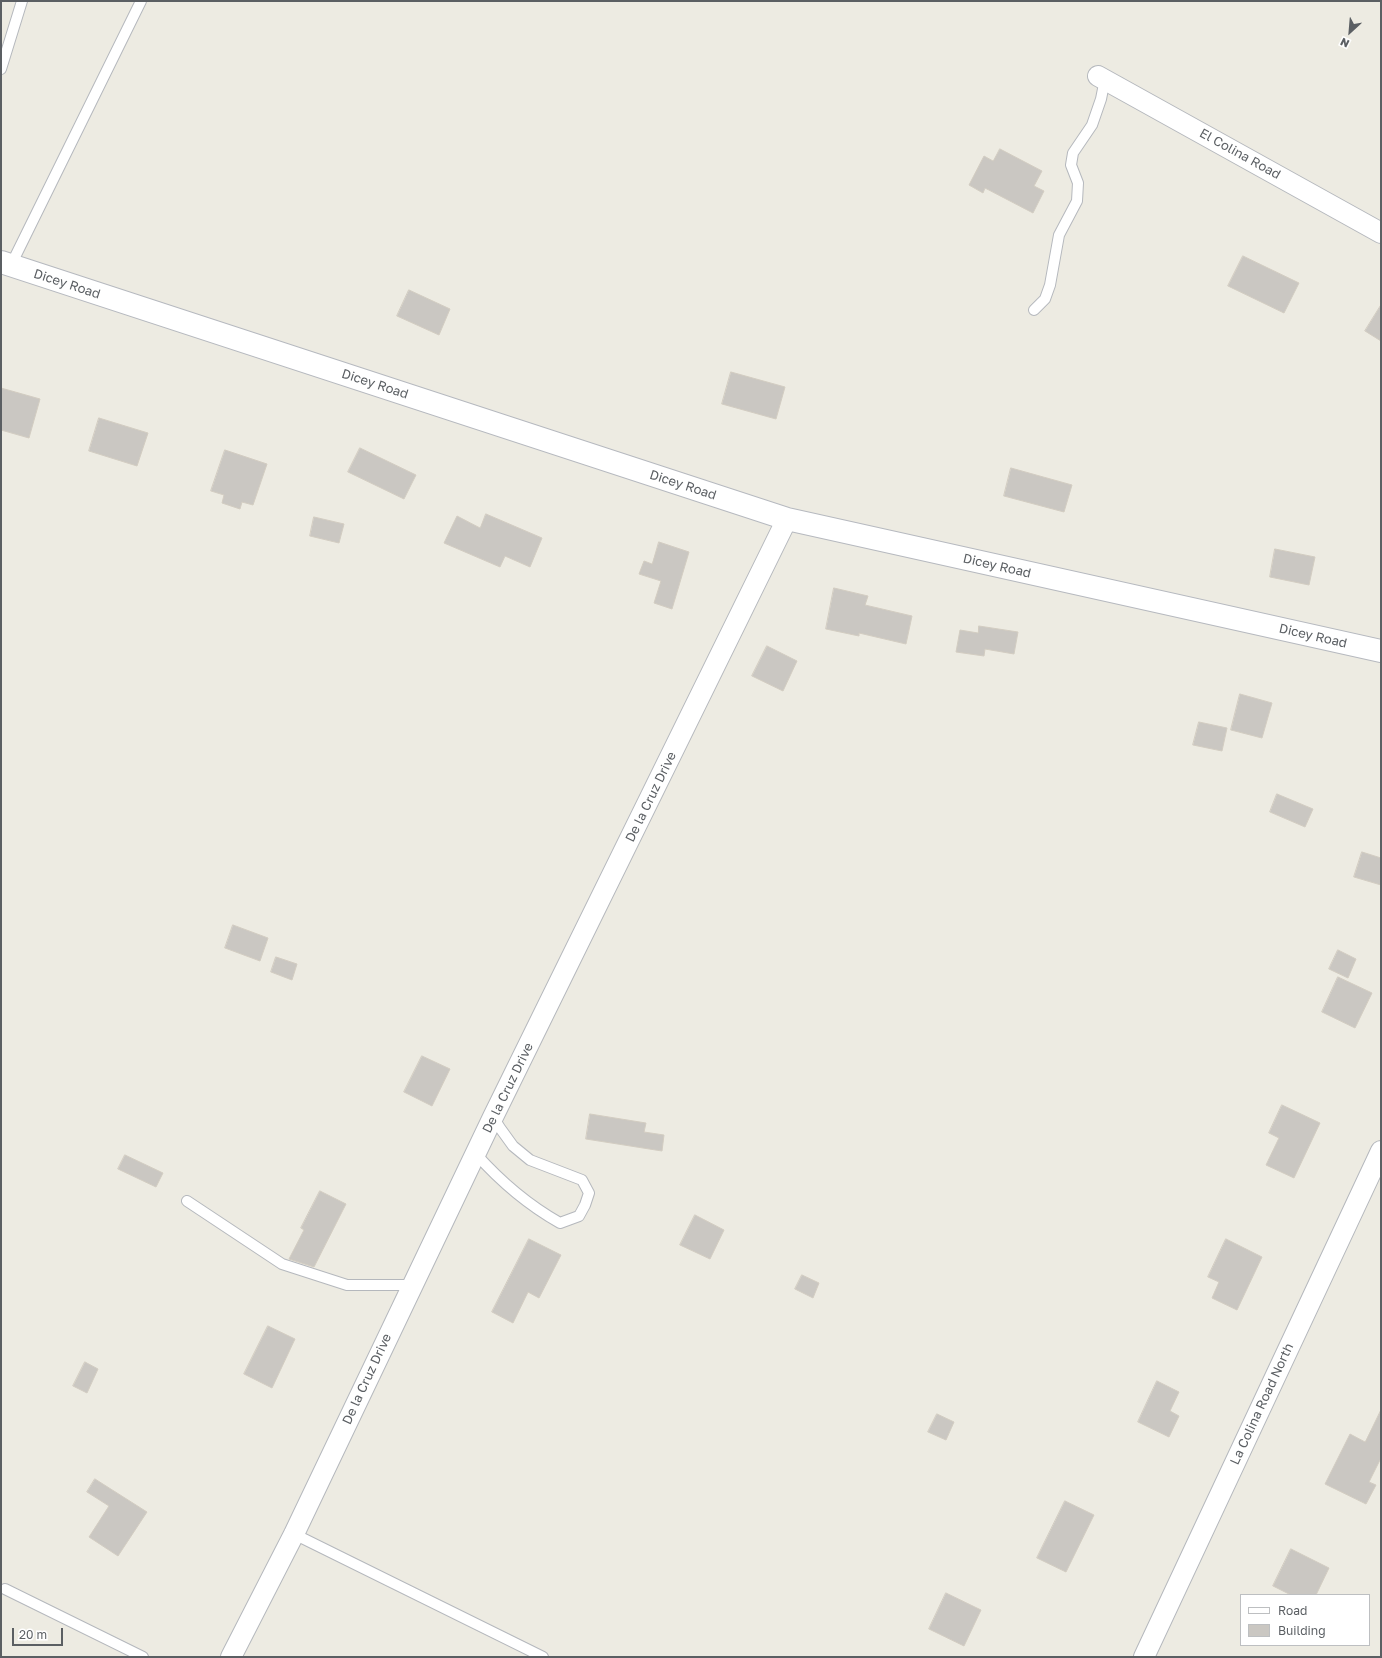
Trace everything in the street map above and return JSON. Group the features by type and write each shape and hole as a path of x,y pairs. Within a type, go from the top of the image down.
{"street":[{"name":"El Colina Road","path":"1102,78 1381,233"},
{"name":"Dicey Road","path":"6,264 787,519 1381,651"},
{"name":"De la Cruz Drive","path":"231,1657 294,1534 493,1117 787,519"},
{"name":"La Colina Road North","path":"1144,1657 1381,1150"}],"lane":[{"path":"1,69 22,1"},
{"path":"6,264 56,170 141,1"},
{"path":"1034,310 1045,299 1050,285 1059,235 1077,202 1078,183 1071,164 1073,153 1092,125 1101,99 1102,78"},
{"path":"476,1154 493,1173 538,1210 560,1223 579,1216 589,1193 582,1180 530,1160 514,1146 493,1117"},
{"path":"187,1201 282,1264 347,1285 412,1285"},
{"path":"294,1534 543,1657"},
{"path":"5,1589 143,1657"}],"building":[{"path":"1000,149 1042,171 1034,186 1044,191 1033,213 985,188 983,193 969,185 984,156 993,161"},
{"path":"1243,256 1299,283 1284,313 1228,286"},
{"path":"409,290 450,309 439,335 397,316"},
{"path":"1381,305 1381,341 1365,331"},
{"path":"731,372 785,387 776,419 722,404"},
{"path":"1,388 40,399 29,438 1,430"},
{"path":"99,418 148,433 137,466 89,451"},
{"path":"360,448 416,475 404,499 348,472"},
{"path":"225,450 267,464 253,505 242,502 240,509 222,503 224,495 211,491"},
{"path":"1011,468 1072,485 1064,512 1004,496"},
{"path":"486,514 542,538 530,567 505,556 500,567 444,543 457,516 480,528"},
{"path":"314,517 344,524 339,543 310,536"},
{"path":"659,542 689,552 672,609 654,603 661,581 639,574 644,561 652,564"},
{"path":"1275,549 1315,557 1309,585 1270,577"},
{"path":"834,588 868,596 865,605 912,616 906,644 859,633 859,636 826,629"},
{"path":"979,626 1018,632 1014,654 985,649 984,656 956,652 960,630 978,633"},
{"path":"767,646 797,661 783,691 752,676"},
{"path":"1240,694 1272,703 1262,738 1231,730"},
{"path":"1199,722 1227,728 1222,751 1193,745"},
{"path":"1277,794 1313,809 1305,827 1270,812"},
{"path":"1362,852 1381,858 1381,885 1354,877"},
{"path":"233,925 268,938 260,961 225,948"},
{"path":"1338,950 1356,959 1348,978 1329,969"},
{"path":"276,957 297,964 292,980 271,972"},
{"path":"1338,977 1372,993 1355,1028 1322,1012"},
{"path":"422,1056 450,1069 432,1106 404,1092"},
{"path":"1282,1105 1320,1123 1294,1178 1266,1165 1279,1138 1269,1133"},
{"path":"590,1114 646,1123 644,1132 664,1135 662,1151 586,1139"},
{"path":"125,1155 163,1173 156,1187 118,1169"},
{"path":"320,1191 346,1204 314,1267 289,1259 304,1230 301,1228"},
{"path":"695,1215 724,1230 710,1259 680,1245"},
{"path":"529,1239 561,1255 539,1298 528,1292 513,1323 492,1312"},
{"path":"1226,1239 1262,1257 1237,1310 1212,1298 1219,1282 1208,1277"},
{"path":"802,1275 819,1283 813,1298 795,1289"},
{"path":"268,1326 295,1339 272,1388 244,1374"},
{"path":"85,1362 98,1369 87,1393 73,1386"},
{"path":"1157,1381 1179,1392 1170,1411 1179,1416 1169,1437 1138,1422"},
{"path":"1381,1410 1381,1458 1369,1482 1376,1485 1366,1504 1325,1484 1350,1434 1365,1442"},
{"path":"937,1414 954,1422 946,1440 928,1432"},
{"path":"95,1479 147,1512 118,1556 89,1537 109,1506 87,1492"},
{"path":"1065,1501 1094,1515 1066,1572 1037,1558"},
{"path":"1291,1549 1329,1568 1316,1594 1289,1594 1273,1586"},
{"path":"946,1593 981,1610 964,1646 929,1629"}]}
